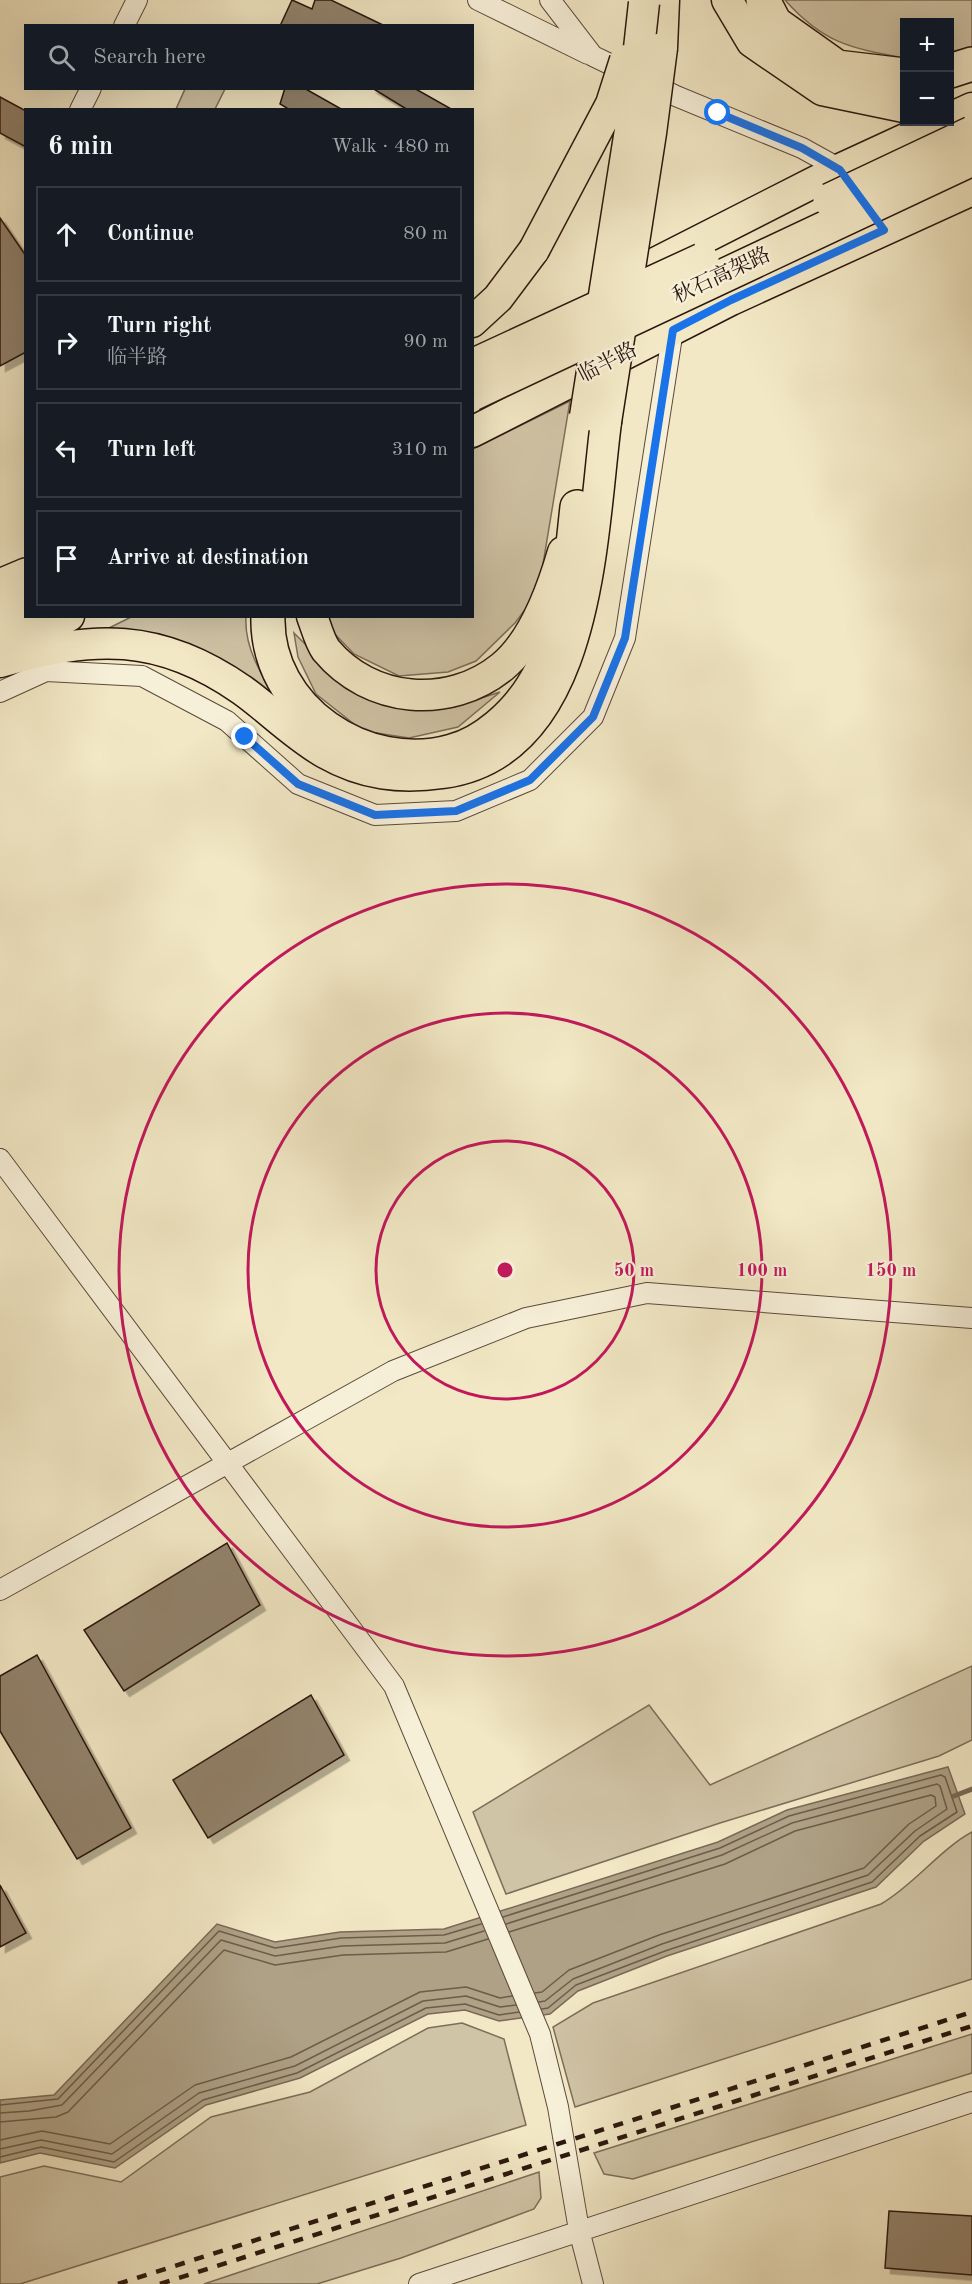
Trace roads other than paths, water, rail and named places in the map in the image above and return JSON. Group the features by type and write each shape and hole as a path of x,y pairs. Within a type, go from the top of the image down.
{"highway":[{"path":"763,0 775,23 837,67 900,75"},
{"path":"954,70 972,64"},
{"name":"秋石高架路","path":"474,365 972,133"},
{"name":"秋石高架路","path":"474,393 972,159"},
{"path":"474,410 529,368"},
{"path":"268,618 268,633 273,659 285,684 303,709 324,728 354,744 388,755 421,756 453,751 482,738 511,713 531,688 553,650 569,584 577,507"},
{"path":"0,586 24,575"},
{"path":"0,616 24,605"}],"main road":[{"path":"727,0 752,42 822,90 900,106"},
{"path":"313,618 325,649 351,673 407,695 439,696 470,687 503,667 525,641 556,576 577,507 595,419 651,133 662,48 651,1"},
{"path":"474,320 498,298 534,250 611,104 651,1"},
{"path":"0,662 91,642 125,643 173,654 212,670 244,692 296,734 326,753 363,771 392,776 456,771 488,761 514,741 535,717 559,680 576,633 595,419 628,142 651,1"},
{"path":"954,99 972,96"},
{"path":"954,116 972,108"},
{"path":"474,355 840,170 934,126"},
{"name":"临半路","path":"474,431 731,300 972,190"},
{"path":"0,571 24,559"},
{"path":"0,646 64,618"}],"street":[{"path":"125,24 137,0"},
{"path":"478,0 676,96 802,148 840,170 884,230"},
{"path":"550,0 593,56"},
{"path":"81,108 90,90"},
{"path":"0,692 46,671 142,676 227,721 298,784 375,815 456,811 530,780 593,717 625,638 673,330"},
{"path":"0,1159 394,1686 540,2034 558,2107 579,2230 592,2284"},
{"path":"0,1590 393,1371 526,1318 647,1293 972,1318"},
{"path":"419,2284 972,2102"}],"water":[{"path":"948,1767 965,1814 924,1841 876,1887 667,1956 578,1991 550,2014 499,2021 465,2010 428,2014 300,2078 206,2105 115,2168 40,2153 0,2163 0,2100 54,2095 217,1924 275,1942 340,1932 444,1929 718,1842 787,1810"}],"waterway":[{"path":"954,1796 972,1789"}],"railway":[{"path":"118,2284 972,2012"},
{"path":"160,2284 972,2026"}]}
